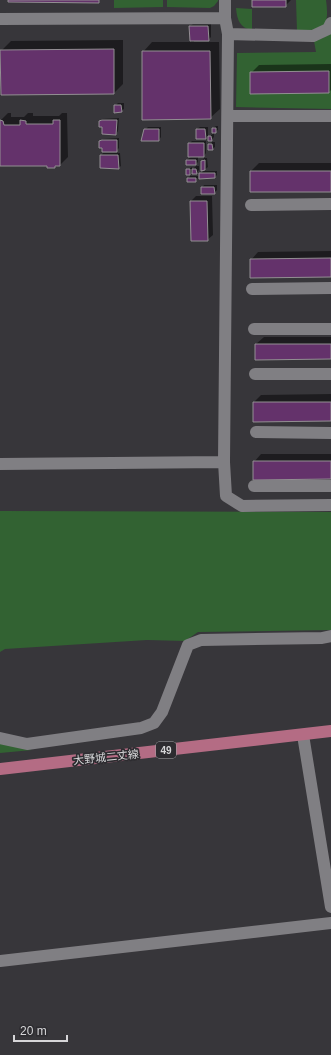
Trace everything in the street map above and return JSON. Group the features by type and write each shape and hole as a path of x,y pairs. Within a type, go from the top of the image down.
{"main road":[{"name":"大野城二丈線","path":"0,769 331,732"}],"street":[{"path":"225,0 225,18 228,34 224,462 226,496 242,506 331,505"},
{"path":"0,19 225,18"},
{"path":"228,34 313,36 328,29 331,23"},
{"path":"228,116 331,116"},
{"path":"251,205 331,204"},
{"path":"252,289 331,288"},
{"path":"254,329 331,329"},
{"path":"255,374 331,374"},
{"path":"256,432 331,432"},
{"path":"0,464 224,462"},
{"path":"254,486 331,486"},
{"path":"0,738 27,744 141,728 154,723 162,712 188,645 201,640 322,638 331,636"},
{"path":"303,735 331,907"},
{"path":"0,960 331,922"}],"green space":[{"path":"114,0 163,0 163,7 114,8"},
{"path":"167,0 218,1 210,8 167,7"},
{"path":"296,0 326,0 327,17 323,26 313,30 297,31"},
{"path":"236,8 252,9 252,30 240,23"},
{"path":"331,32 331,109 236,107 237,53 316,52 314,41 323,38"},
{"path":"0,511 331,512 331,630 198,632 185,641 147,640 5,649 0,652"},
{"path":"0,743 32,750 0,753"}],"building":[{"path":"8,0 99,0 99,3 8,2"},
{"path":"252,0 286,0 286,7 252,7"},
{"path":"189,26 208,26 209,41 190,41"},
{"path":"114,49 114,94 1,95 0,50"},
{"path":"142,51 210,51 211,119 142,120"},
{"path":"329,71 329,93 250,94 250,72"},
{"path":"114,105 121,105 122,112 114,113"},
{"path":"0,120 3,121 4,125 20,125 20,120 26,121 26,124 53,124 53,120 60,120 60,166 55,166 55,168 47,168 47,166 0,166"},
{"path":"117,120 116,135 102,134 102,127 99,127 99,121"},
{"path":"212,128 216,128 216,133 212,133"},
{"path":"144,129 159,129 159,141 141,141"},
{"path":"196,129 205,129 206,139 196,139"},
{"path":"208,136 211,136 212,141 208,141"},
{"path":"117,140 117,152 102,152 102,148 99,148 99,141"},
{"path":"188,143 204,143 204,157 188,157"},
{"path":"208,144 212,144 213,150 208,150"},
{"path":"100,155 118,155 119,169 100,168"},
{"path":"186,160 196,160 196,165 186,165"},
{"path":"205,160 205,170 201,171 201,161"},
{"path":"186,169 190,169 190,175 186,175"},
{"path":"192,169 196,169 197,174 192,174"},
{"path":"250,171 331,171 331,192 250,192"},
{"path":"199,173 215,173 215,178 199,179"},
{"path":"187,178 196,178 196,182 187,182"},
{"path":"201,187 214,187 215,194 201,194"},
{"path":"190,201 207,201 208,241 191,241"},
{"path":"331,258 331,277 250,278 250,259"},
{"path":"255,344 331,344 331,359 255,360"},
{"path":"253,402 331,402 331,421 253,422"},
{"path":"253,461 331,461 331,479 253,480"}]}
